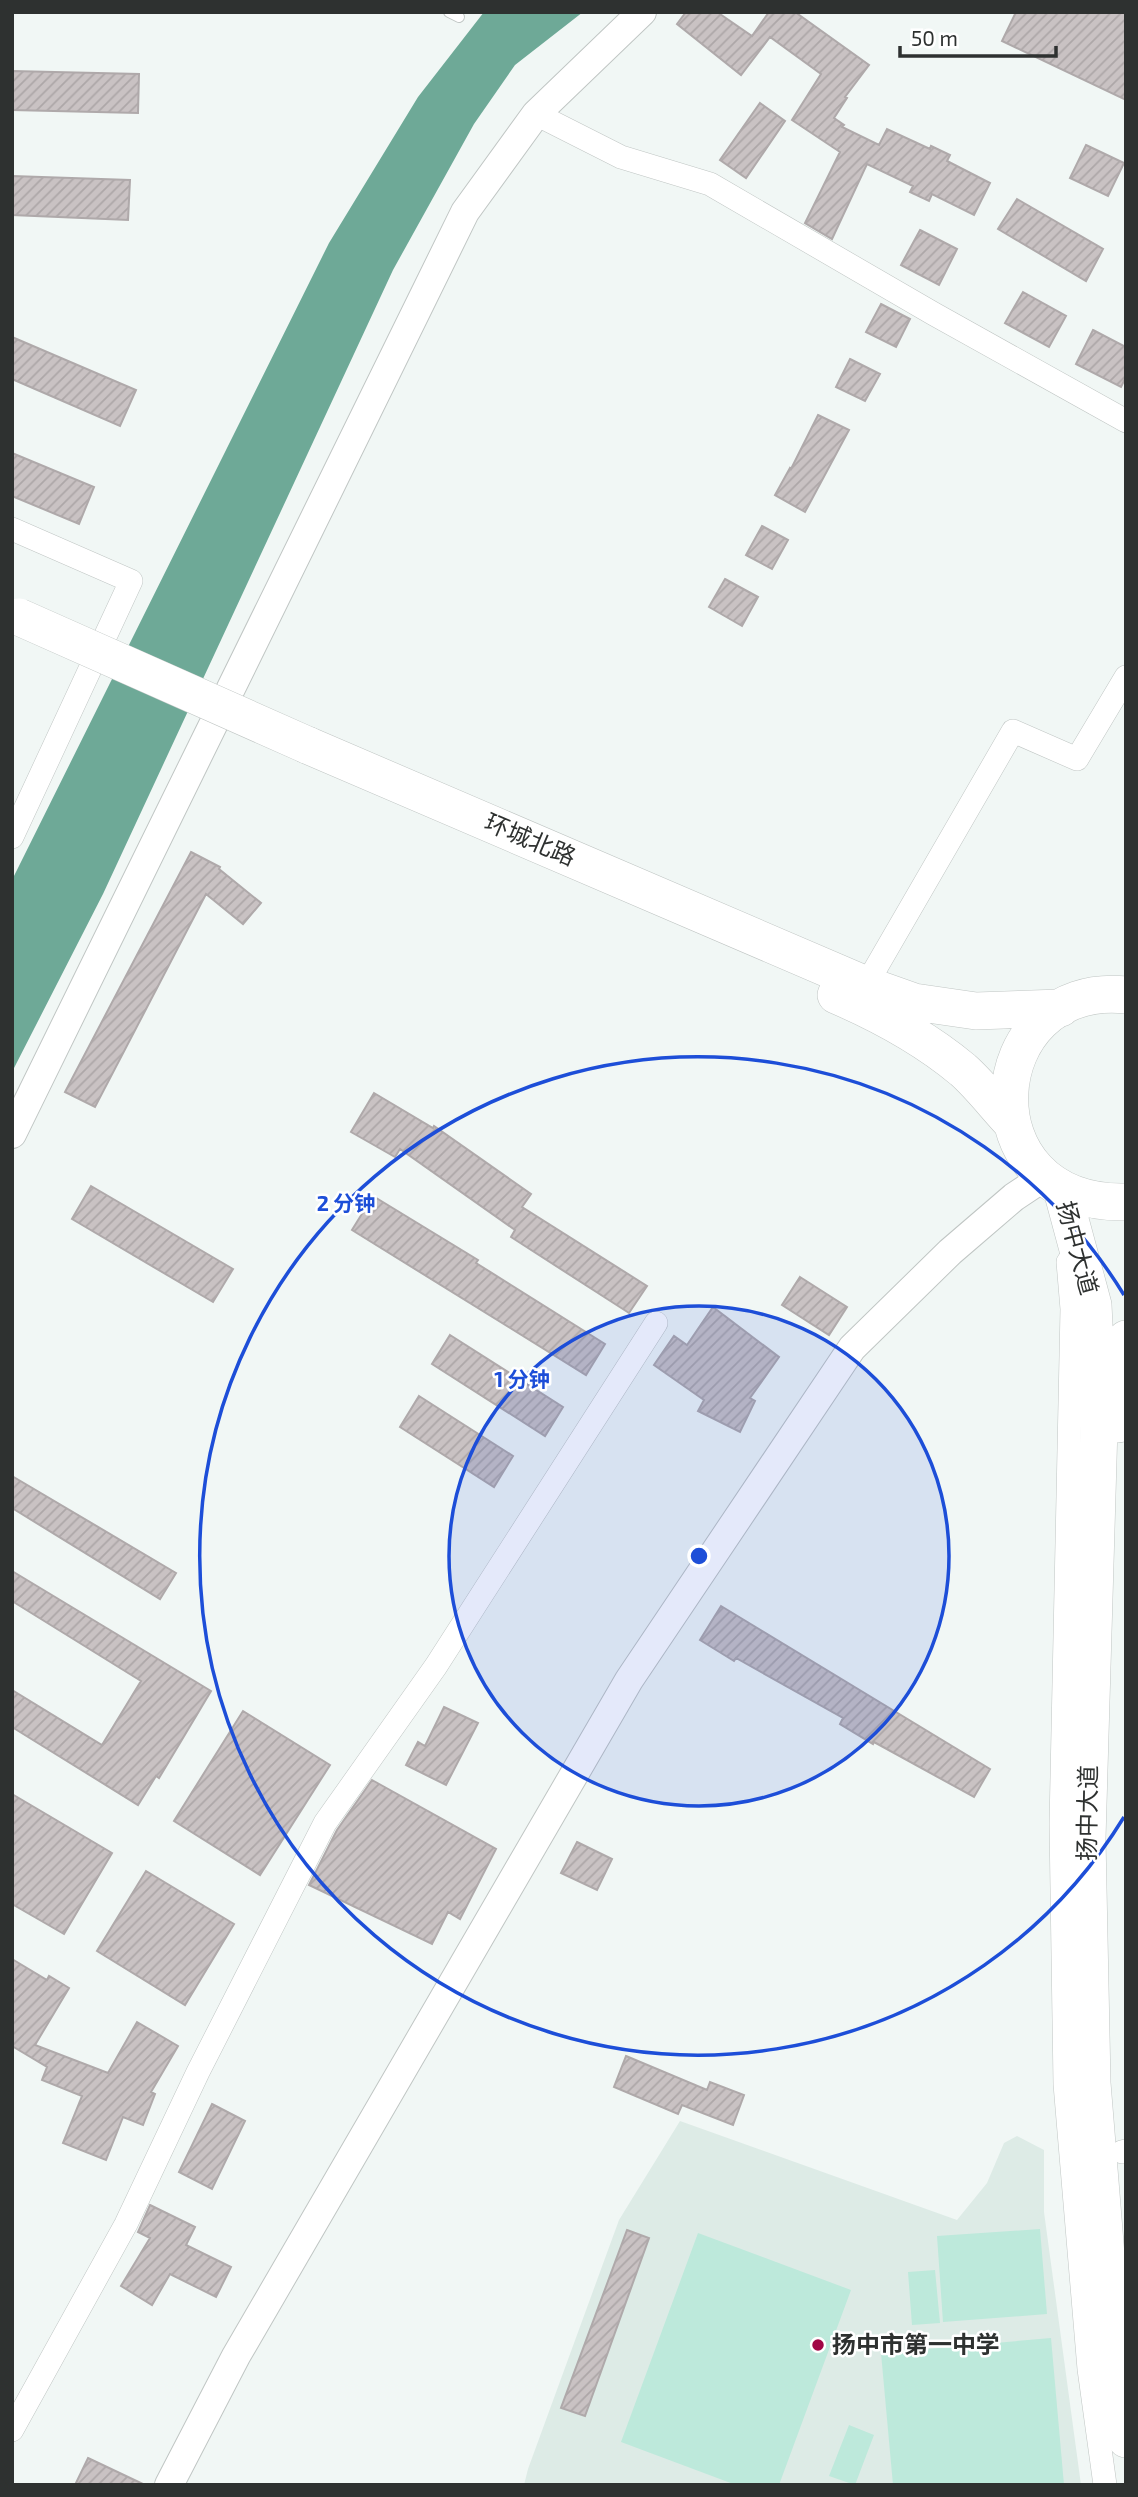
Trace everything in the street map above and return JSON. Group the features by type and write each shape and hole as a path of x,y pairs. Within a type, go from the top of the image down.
{"main road":[{"name":"环城北路","path":"15,623 856,1003 924,1042 964,1071 1011,1122"},
{"name":"环城北路","path":"303,753 866,985 914,1002 976,1011 1061,1008"},
{"path":"1126,995 1086,998 1061,1008 1043,1021 1028,1037 1017,1056 1010,1088 1011,1122 1029,1161 1053,1183 1083,1198 1105,1203 1126,1202"},
{"name":"扬中大道","path":"1053,1183 1093,1306 1099,1426 1087,1839 1092,2083 1115,2366 1126,2439"},
{"name":"扬中大道","path":"1126,1339 1111,1845 1117,2082 1126,2205"}],"street":[{"path":"12,1134 466,212 536,114 642,12"},
{"path":"536,114 621,157 710,184 1126,421"},
{"path":"12,529 131,581 12,837"},
{"path":"866,985 1013,731 1077,759 1126,677"},
{"path":"169,2485 236,2356 636,1669 852,1348 950,1252 1014,1197 1053,1183 1072,1309 1061,1824 1065,2084 1089,2369 1105,2485"},
{"path":"12,2430 126,2224 198,2072 325,1824 436,1666 656,1323"}],"shaded area":[{"path":"484,12 583,12 515,65 474,124 393,270 103,894 12,1072 12,880 329,243 418,97"},
{"name":"扬中市第一中学","path":"680,2121 957,2220 987,2183 1004,2143 1017,2136 1044,2150 1044,2212 1081,2485 524,2485 619,2220"},
{"path":"1040,2229 1047,2314 943,2322 937,2236"},
{"path":"698,2233 851,2290 779,2485 736,2485 621,2442"},
{"path":"935,2270 940,2323 912,2325 908,2272"},
{"path":"1051,2338 1064,2485 893,2485 881,2353"},
{"path":"849,2425 874,2435 855,2485 829,2476"}],"building":[{"path":"686,12 717,12 752,36 769,12 795,12 869,65 845,97 847,98 834,118 844,125 842,127 879,145 887,129 950,155 947,161 990,183 974,215 932,194 929,201 910,192 913,186 867,164 832,239 805,223 840,152 792,120 821,74 770,37 741,75 677,24"},
{"path":"1016,12 1126,12 1126,100 1002,41"},
{"path":"12,71 139,74 138,113 12,110"},
{"path":"760,103 785,121 746,178 720,160"},
{"path":"1086,145 1124,163 1108,196 1070,178"},
{"path":"12,176 130,180 128,220 12,215"},
{"path":"1017,199 1103,249 1086,281 998,229"},
{"path":"920,230 957,249 939,285 901,265"},
{"path":"1023,292 1066,316 1049,347 1005,323"},
{"path":"881,304 910,319 896,347 866,332"},
{"path":"1093,330 1126,347 1126,377 1121,387 1076,364"},
{"path":"12,337 136,390 120,426 12,379"},
{"path":"850,359 880,374 865,401 836,387"},
{"path":"818,415 849,430 805,512 775,495"},
{"path":"12,453 94,487 79,524 12,496"},
{"path":"762,526 788,540 772,569 746,555"},
{"path":"725,579 758,597 742,626 709,607"},
{"path":"191,852 220,867 219,869 261,903 243,924 206,894 95,1107 65,1092"},
{"path":"374,1093 433,1128 434,1126 531,1194 522,1207 647,1286 629,1313 511,1237 515,1230 400,1149 395,1157 351,1132"},
{"path":"91,1186 233,1269 213,1302 72,1219"},
{"path":"373,1196 478,1260 476,1263 605,1344 586,1375 352,1230"},
{"path":"800,1277 847,1307 829,1335 782,1305"},
{"path":"713,1307 779,1357 750,1398 755,1401 740,1432 698,1411 704,1400 654,1365 674,1336 687,1345"},
{"path":"450,1335 563,1407 545,1436 432,1364"},
{"path":"419,1396 513,1456 494,1487 400,1427"},
{"path":"12,1476 176,1573 160,1599 12,1508"},
{"path":"12,1571 211,1691 159,1778 156,1776 138,1805 12,1727 12,1690 102,1745 141,1681 12,1601"},
{"path":"721,1606 990,1769 974,1797 874,1742 873,1744 840,1724 843,1718 736,1658 734,1661 700,1640"},
{"path":"444,1707 478,1723 446,1785 406,1765 418,1742 425,1746"},
{"path":"243,1711 330,1765 260,1875 174,1821"},
{"path":"372,1780 496,1849 460,1919 448,1912 432,1944 309,1885 337,1830"},
{"path":"12,1794 112,1853 64,1934 12,1904"},
{"path":"577,1842 612,1859 597,1890 561,1873"},
{"path":"146,1871 234,1924 185,2005 97,1951"},
{"path":"12,1959 47,1980 49,1976 69,1988 35,2045 108,2073 137,2022 178,2046 151,2092 155,2094 143,2125 123,2117 106,2160 63,2143 82,2096 42,2080 47,2067 12,2046"},
{"path":"626,2056 707,2090 710,2082 744,2095 733,2125 682,2105 678,2114 614,2087"},
{"path":"212,2104 245,2121 212,2189 179,2172"},
{"path":"150,2205 195,2227 186,2245 231,2267 216,2297 170,2274 152,2305 121,2286 150,2238 138,2232"},
{"path":"627,2230 649,2238 585,2416 561,2408"},
{"path":"88,2458 145,2485 75,2485"}],"place":[{"name":"扬中市第一中学","path":"818,2345"}]}
